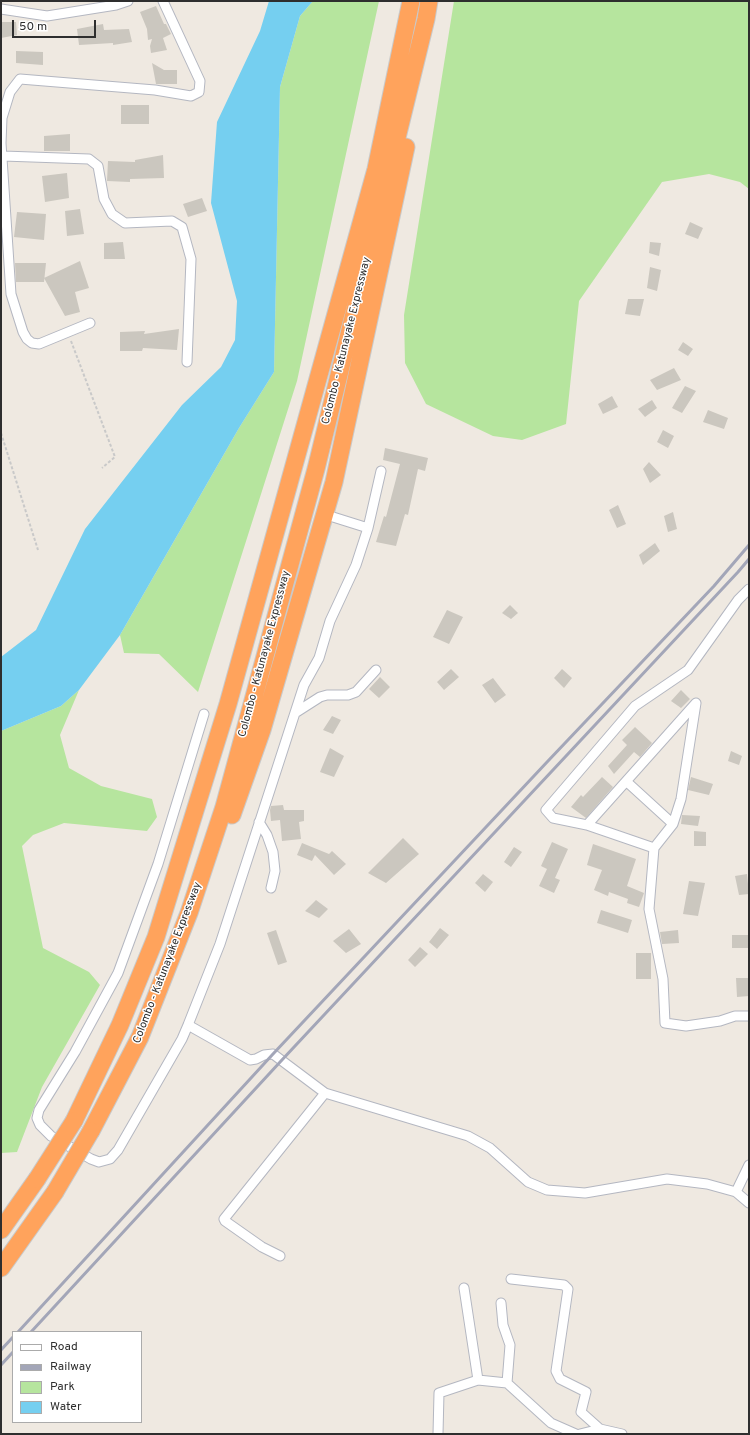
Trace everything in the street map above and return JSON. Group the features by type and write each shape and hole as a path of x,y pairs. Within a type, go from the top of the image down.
{"highway":[{"name":"Colombo - Katunayake Expressway","path":"1,1230 37,1179 74,1121 120,1025 156,937 228,704 376,169 411,1"},
{"name":"Colombo - Katunayake Expressway","path":"1,1268 55,1192 91,1131 140,1037 185,923 202,874 224,807 316,469 426,19 429,1"},
{"path":"202,874 236,783 323,479 417,71 426,19"},
{"path":"185,923 222,843 262,730 334,482 412,120 417,71"},
{"path":"232,815 268,732 298,642 333,517 391,262 408,134"}],"street":[{"path":"1,9 47,16 128,1"},
{"path":"90,323 39,344 32,343 27,339 23,332 11,294 1,143 1,118 10,92 20,79 155,90 190,96 199,92 200,81 163,1"},
{"path":"2,156 89,159 98,166 104,199 112,214 125,223 172,221 182,226 191,259 187,362"},
{"path":"204,714 158,864 118,973 75,1052 39,1110 37,1118 40,1125 50,1136 99,1162 110,1159 118,1150 182,1039 188,1025 220,944 304,685 321,653 330,621 356,565 368,528 382,470"},
{"path":"333,517 368,528"},
{"path":"654,848 587,826 553,818 546,810 635,706 688,670 738,600 749,589"},
{"path":"295,713 327,695 348,695 356,692 376,670"},
{"path":"587,826 696,703 681,799 672,824 654,848 649,909 662,979 665,1023 686,1026 720,1021 735,1016 749,1016"},
{"path":"627,782 672,824"},
{"path":"259,822 268,835 273,852 275,871 271,888"},
{"path":"188,1025 250,1060 256,1060 264,1055 273,1054 325,1093 468,1136 490,1148 528,1182 547,1190 585,1193 667,1179 707,1184 736,1192 749,1203"},
{"path":"280,1256 262,1247 225,1222 224,1219 325,1093"},
{"path":"736,1192 749,1166"},
{"path":"511,1279 564,1285 568,1289 556,1371 560,1379 586,1392 581,1412 600,1428 622,1434"},
{"path":"464,1288 478,1380"},
{"path":"501,1303 503,1325 510,1345 507,1383"},
{"path":"438,1434 439,1392 478,1380 507,1383 552,1423 576,1434"},
{"path":"580,1434 600,1428"}],"path":[{"path":"68,332 115,457 102,468"},
{"path":"1,433 38,550"}],"green space":[{"path":"313,1 379,1 297,381 198,692 159,654 124,653 120,635 239,428 274,372 280,87 300,16"},
{"path":"454,1 749,1 749,189 740,182 709,174 662,182 579,301 566,424 522,440 493,436 426,404 405,363 404,315"},
{"path":"79,690 60,735 69,768 101,786 152,799 157,817 147,831 64,823 33,835 22,846 43,948 89,972 100,985 42,1087 17,1152 1,1153 1,731 61,706"}],"water":[{"path":"269,1 313,1 300,16 280,87 274,372 239,428 120,635 79,690 61,706 1,731 1,657 36,630 85,529 182,405 221,367 235,340 237,301 211,203 217,122 260,31"}],"building":[{"path":"156,6 164,24 166,24 171,34 163,38 167,50 151,53 150,46 152,39 148,40 147,29 140,12"},
{"path":"1,22 16,22 17,35 1,38"},
{"path":"103,24 104,30 129,29 132,42 113,45 113,43 79,45 77,29"},
{"path":"16,51 43,52 43,65 16,63"},
{"path":"152,63 164,70 177,70 177,84 156,84"},
{"path":"121,105 149,105 149,124 121,124"},
{"path":"70,134 70,151 44,151 44,136"},
{"path":"163,155 164,178 130,179 130,182 107,181 108,161 135,162 135,160"},
{"path":"67,173 69,198 45,202 42,176"},
{"path":"202,198 207,211 188,217 183,204"},
{"path":"80,209 84,234 67,236 65,211"},
{"path":"17,212 46,214 44,240 14,237"},
{"path":"690,222 703,228 698,239 685,234"},
{"path":"123,242 125,259 104,259 104,243"},
{"path":"650,242 661,243 659,256 649,253"},
{"path":"80,261 89,288 75,292 80,312 65,316 44,278"},
{"path":"15,263 46,263 44,282 16,282"},
{"path":"650,267 661,270 657,291 647,288"},
{"path":"628,299 644,299 640,316 625,314"},
{"path":"179,329 177,350 143,348 142,351 120,351 120,332 145,331 144,334"},
{"path":"683,342 693,349 688,356 678,350"},
{"path":"674,368 681,380 657,390 650,380"},
{"path":"685,386 696,391 682,413 672,408"},
{"path":"612,396 618,407 603,414 598,404"},
{"path":"652,400 657,408 645,417 638,409"},
{"path":"708,410 728,418 724,429 703,422"},
{"path":"663,430 674,436 668,448 657,442"},
{"path":"385,448 428,458 425,471 418,469 408,515 405,514 396,546 376,542 384,516 386,517 400,464 383,460"},
{"path":"649,462 661,475 650,483 643,469"},
{"path":"618,505 626,524 617,528 609,510"},
{"path":"673,512 677,529 668,532 664,516"},
{"path":"655,543 660,551 643,565 639,555"},
{"path":"510,605 518,613 511,619 502,613"},
{"path":"447,610 463,617 449,644 433,637"},
{"path":"451,669 459,677 444,690 437,682"},
{"path":"562,669 572,678 564,688 554,678"},
{"path":"380,677 390,687 379,698 369,689"},
{"path":"493,678 506,695 495,703 482,685"},
{"path":"681,690 690,699 681,708 671,701"},
{"path":"332,716 341,720 333,734 323,730"},
{"path":"635,727 652,743 640,757 634,752 614,774 608,766 627,745 622,740"},
{"path":"330,748 344,756 334,777 320,772"},
{"path":"731,751 742,756 739,765 728,761"},
{"path":"602,777 613,787 586,818 571,807 581,795 583,797"},
{"path":"691,777 713,784 709,795 688,790"},
{"path":"283,805 284,810 304,810 304,821 299,822 301,839 282,841 280,820 271,821 271,806"},
{"path":"682,815 700,816 698,826 681,824"},
{"path":"694,831 706,832 706,846 694,846"},
{"path":"403,838 419,854 386,883 368,873"},
{"path":"552,842 568,849 555,878 560,880 554,893 539,886 547,869 541,866"},
{"path":"302,843 329,854 332,851 346,864 334,875 315,855 312,861 297,855"},
{"path":"593,844 636,859 627,886 644,893 639,907 627,903 628,899 609,892 608,896 594,890 602,870 587,865"},
{"path":"514,847 522,852 511,867 504,862"},
{"path":"483,874 493,882 485,892 475,883"},
{"path":"747,874 749,894 739,895 735,876"},
{"path":"689,881 705,883 698,916 683,914"},
{"path":"316,900 328,909 319,918 305,911"},
{"path":"601,910 632,920 628,933 597,923"},
{"path":"440,928 449,935 437,949 429,942"},
{"path":"349,929 361,944 346,953 333,941"},
{"path":"276,930 287,962 278,965 267,933"},
{"path":"678,930 679,943 662,944 660,932"},
{"path":"732,935 749,935 749,948 732,948"},
{"path":"420,947 428,954 415,967 408,960"},
{"path":"636,953 651,953 651,979 636,979"},
{"path":"736,978 749,978 749,996 737,997"}],"railway":[{"path":"19,1331 273,1054 714,586 749,545"},
{"path":"32,1331 281,1061 749,559"},
{"path":"1,1350 12,1338"},
{"path":"1,1365 12,1353"}]}
